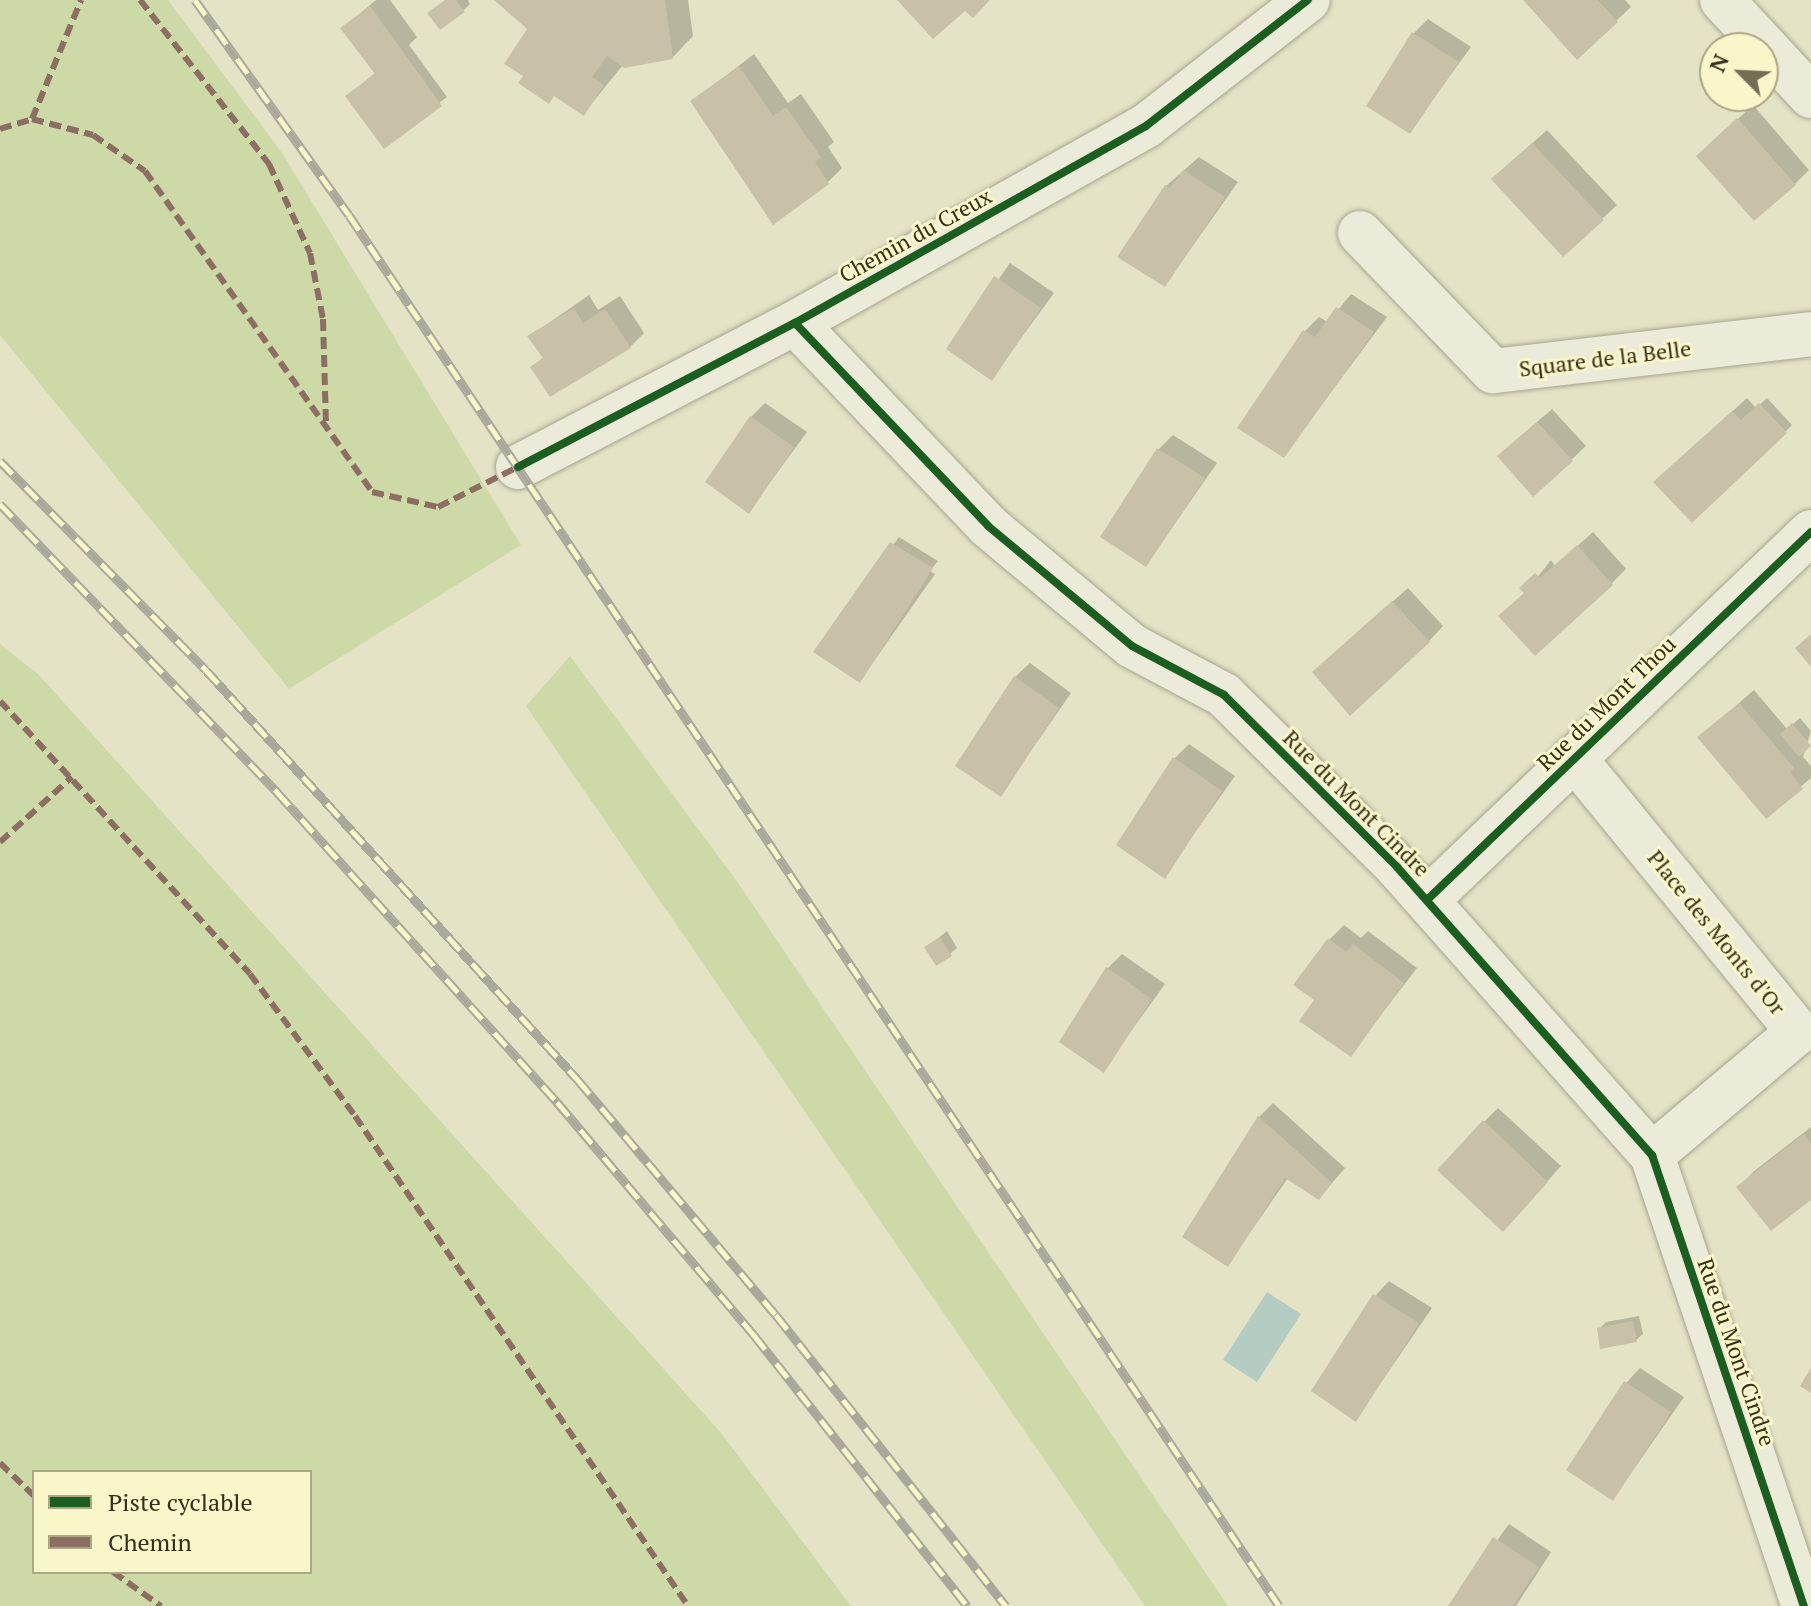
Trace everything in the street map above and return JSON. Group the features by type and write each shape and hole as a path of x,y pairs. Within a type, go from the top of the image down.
{"street":[{"name":"Chemin du Creux","path":"518,467 795,323 1146,126 1308,0"},
{"path":"1722,0 1811,96"},
{"name":"Square de la Belle","path":"1360,233 1493,371 1811,334"},
{"name":"Rue du Mont Cindre","path":"795,323 988,526 1132,646 1224,695 1427,900 1652,1155 1804,1606"},
{"name":"Rue du Mont Thou","path":"1427,900 1811,532"},
{"name":"Place des Monts d'Or","path":"1574,758 1805,1039 1652,1155"}],"green space":[{"path":"0,0 168,0 282,153 521,545 289,689 0,335"},
{"path":"0,644 39,675 722,1434 851,1606 0,1606"},
{"path":"570,656 736,880 1228,1606 1145,1606 526,706"}],"shaded area":[{"path":"1267,1292 1301,1314 1257,1382 1223,1360"}],"building":[{"path":"445,0 456,0 465,12 440,30 427,13"},
{"path":"494,0 665,0 673,59 624,68 607,56 592,77 604,85 584,116 554,96 549,104 518,83 523,76 504,64 527,29"},
{"path":"897,0 990,0 973,18 965,11 933,39"},
{"path":"1523,0 1598,0 1618,22 1577,60"},
{"path":"370,6 442,106 384,149 345,96 375,74 340,28"},
{"path":"1412,32 1459,62 1410,134 1366,106"},
{"path":"739,66 773,116 786,107 821,157 815,162 829,184 773,225 690,101"},
{"path":"1737,118 1796,185 1754,221 1696,156"},
{"path":"1532,143 1604,220 1563,257 1491,179"},
{"path":"1183,170 1225,197 1165,287 1117,257 1165,185 1170,188"},
{"path":"994,276 1041,308 992,381 946,349"},
{"path":"1336,307 1374,332 1284,458 1237,428 1303,330 1315,337"},
{"path":"574,308 583,323 605,309 631,348 550,397 530,367 543,358 527,336"},
{"path":"1759,403 1787,433 1692,523 1653,482 1732,411 1741,420"},
{"path":"750,416 794,447 749,514 705,482"},
{"path":"1537,422 1573,461 1533,497 1497,456"},
{"path":"1157,448 1205,478 1146,567 1100,537"},
{"path":"890,542 933,568 860,683 813,652"},
{"path":"1577,545 1613,585 1535,656 1498,616 1524,593 1519,588 1535,573 1540,578"},
{"path":"1392,601 1430,642 1350,716 1312,672"},
{"path":"1811,634 1811,667 1795,648"},
{"path":"1014,676 1059,708 1001,797 955,766"},
{"path":"1739,703 1794,768 1790,772 1803,789 1766,819 1697,737"},
{"path":"1792,723 1811,746 1799,757 1780,734"},
{"path":"1173,757 1222,791 1165,879 1116,845"},
{"path":"940,937 952,956 936,966 924,947"},
{"path":"1328,938 1346,952 1353,944 1404,983 1351,1057 1299,1021 1314,1000 1293,985"},
{"path":"1106,967 1152,999 1104,1073 1059,1042"},
{"path":"1258,1116 1332,1183 1319,1200 1285,1178 1228,1267 1182,1237"},
{"path":"1483,1120 1548,1182 1503,1232 1437,1170"},
{"path":"1804,1134 1811,1144 1811,1200 1771,1231 1736,1187"},
{"path":"1373,1294 1419,1323 1356,1422 1311,1391"},
{"path":"1633,1321 1637,1342 1600,1349 1597,1328"},
{"path":"1811,1368 1811,1393 1800,1386"},
{"path":"1624,1381 1671,1412 1613,1501 1566,1470"},
{"path":"1493,1537 1539,1567 1513,1606 1448,1606"}],"railway":[{"path":"195,0 349,215 1279,1606"},
{"path":"0,461 206,670 578,1080 776,1315 1006,1606"},
{"path":"0,504 277,792 557,1102 754,1335 967,1606"}],"marked path":[{"path":"32,119 81,0"},
{"path":"140,0 269,164 310,253 323,319 326,427"},
{"path":"0,129 32,119 93,135 145,171 372,492 438,507 518,467"},
{"path":"0,701 250,974 355,1116 688,1606"},
{"path":"0,842 72,777"},
{"path":"0,1463 32,1494"},
{"path":"116,1574 161,1606"}],"cycle path":[{"path":"518,467 795,323 1146,126 1308,0"},
{"path":"795,323 988,526 1132,646 1224,695 1397,867 1652,1155 1804,1606"},
{"path":"1427,900 1811,532"}]}
